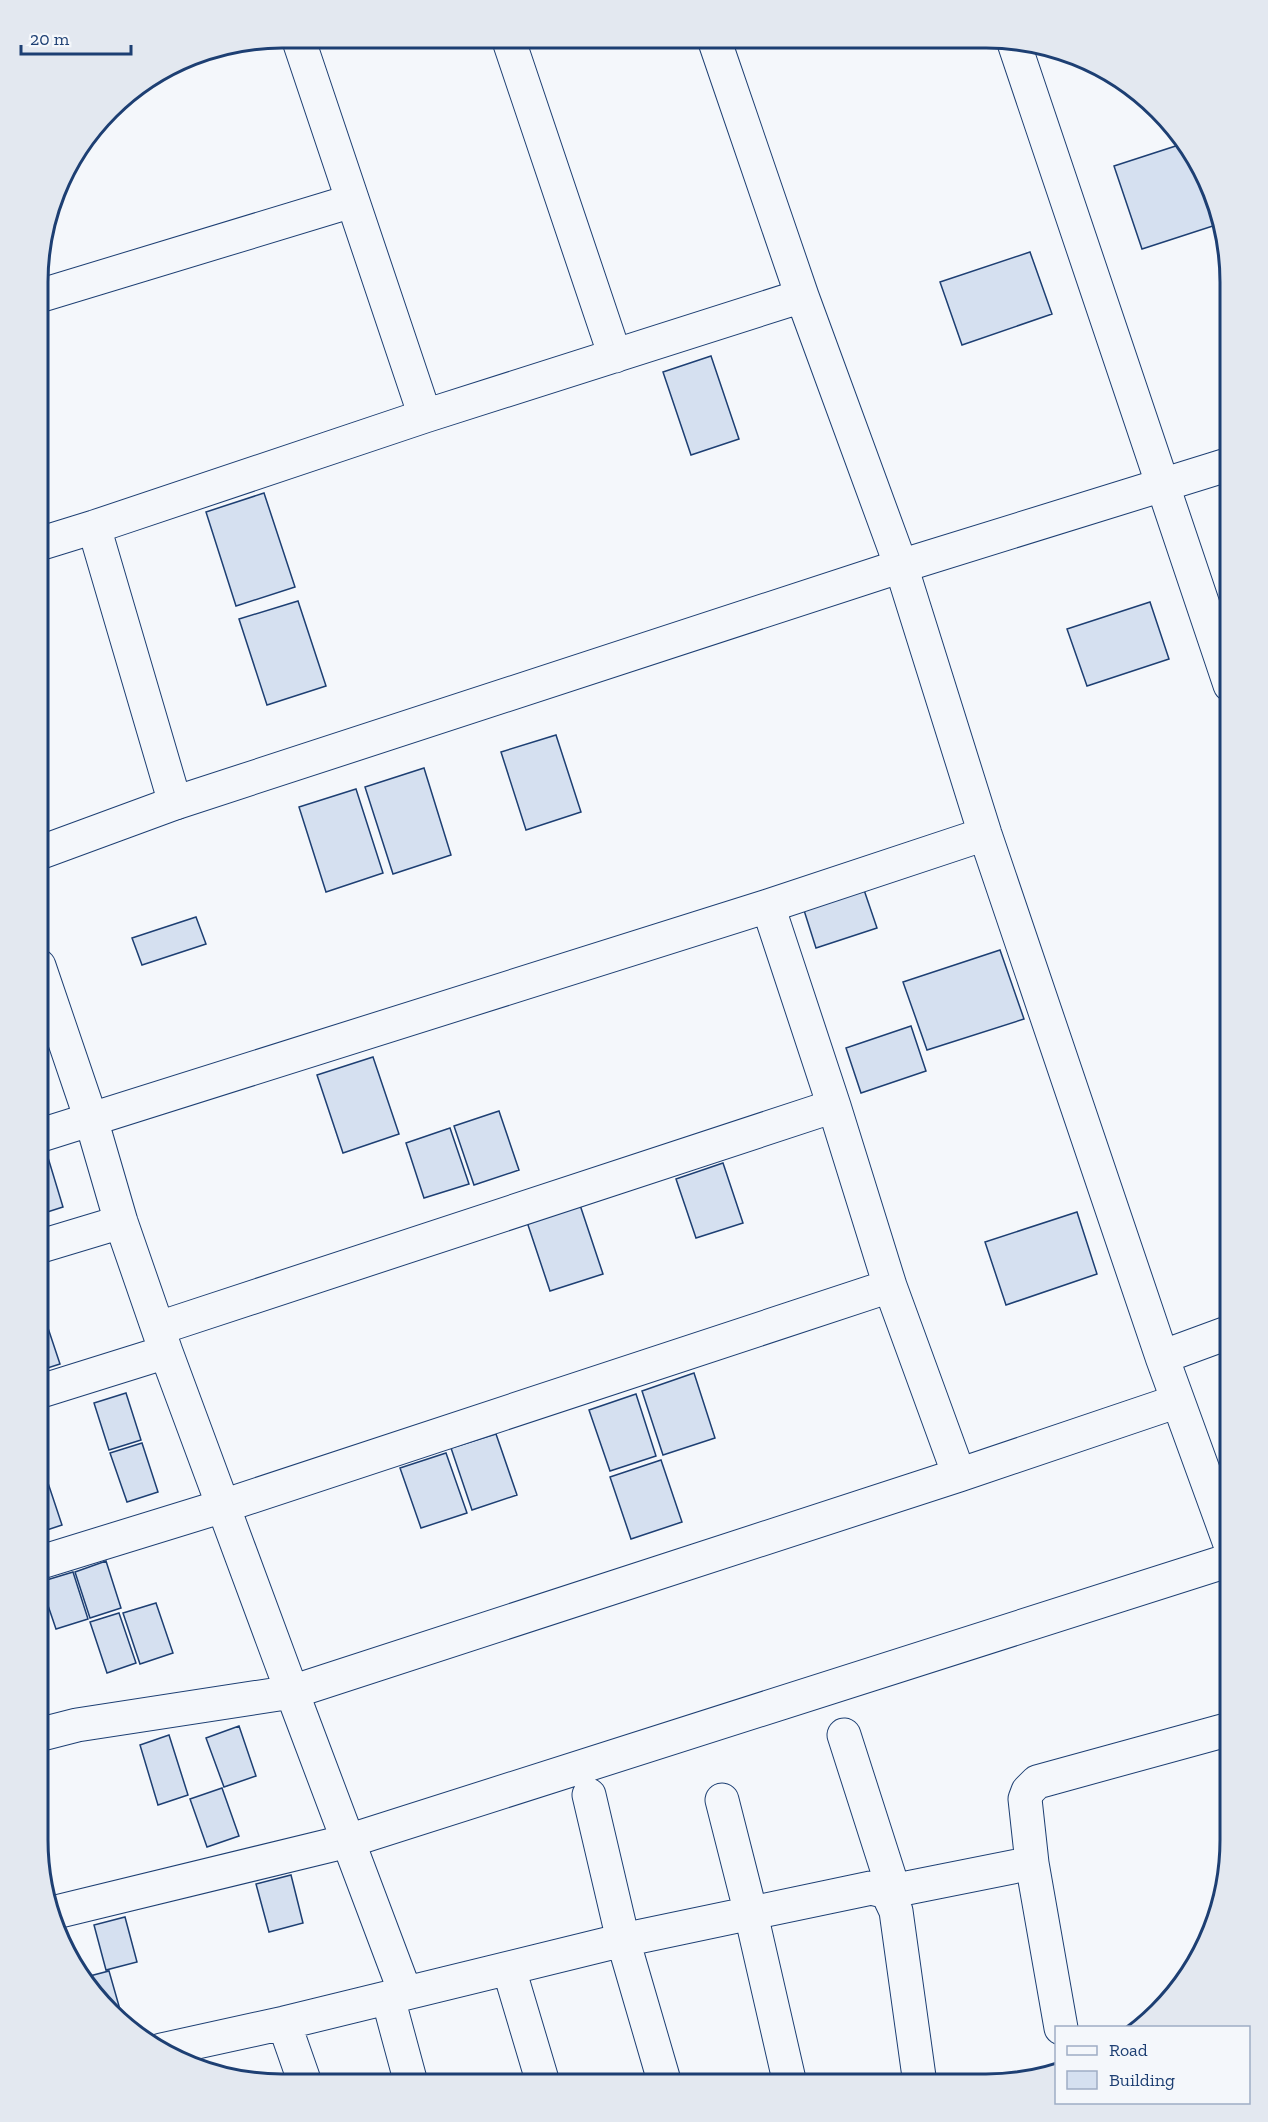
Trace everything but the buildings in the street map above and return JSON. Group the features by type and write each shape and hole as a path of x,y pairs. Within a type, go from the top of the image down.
{"street":[{"path":"301,48 425,416"},
{"path":"511,48 615,356"},
{"path":"717,48 802,296 901,566 984,834 1162,1357 1220,1516"},
{"path":"1016,50 1220,655"},
{"path":"48,293 352,201"},
{"path":"48,541 425,416 802,296"},
{"path":"48,850 175,803 901,566 1220,467"},
{"path":"94,527 175,803"},
{"path":"48,1133 768,906 984,834"},
{"path":"768,906 890,1286 958,1475"},
{"path":"48,993 121,1222 162,1340 348,1841 396,1995 409,2074"},
{"path":"48,1388 162,1340 834,1106"},
{"path":"48,1244 121,1222"},
{"path":"48,1560 222,1506 890,1286"},
{"path":"1162,1357 1220,1336"},
{"path":"48,1732 77,1725 292,1692 1178,1401"},
{"path":"59,1911 348,1841 1220,1563"},
{"path":"1062,2026 1032,1863 1025,1800 1028,1791 1037,1782 1220,1732"},
{"path":"844,1735 896,1911 919,2074"},
{"path":"590,1795 623,1940 662,2074"},
{"path":"722,1800 752,1914 788,2074"},
{"path":"174,2047 284,2023 623,1940 871,1888 891,1891 1032,1863"},
{"path":"509,1969 540,2074"},
{"path":"284,2023 302,2074"}]}
